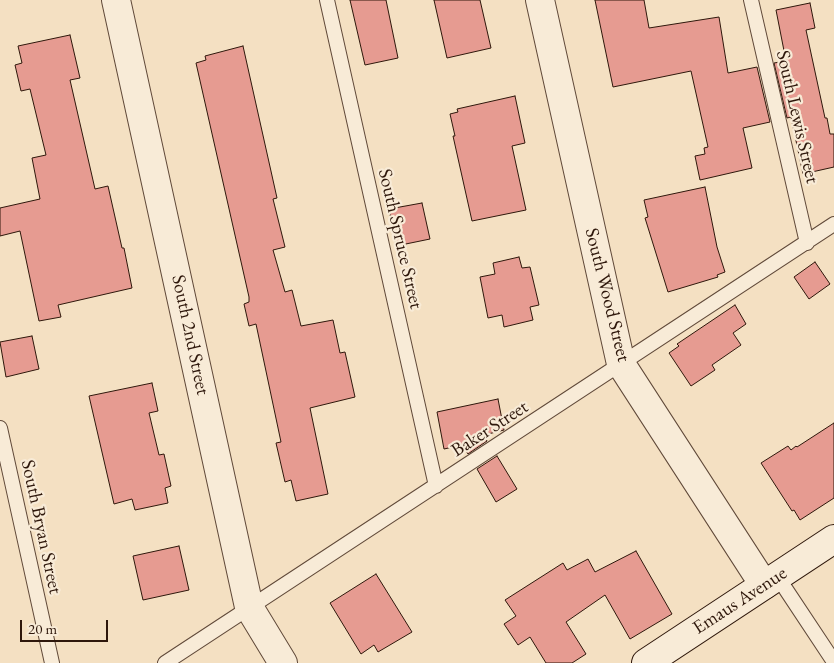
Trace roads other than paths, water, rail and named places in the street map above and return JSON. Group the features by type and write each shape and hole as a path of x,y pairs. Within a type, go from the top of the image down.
{"street":[{"name":"South 2nd Street","path":"116,0 249,607 283,663"},
{"name":"South Wood Street","path":"540,0 622,364 771,581"},
{"name":"Emaus Avenue","path":"646,663 834,539"}],"lane":[{"name":"South Spruce Street","path":"327,0 436,486"},
{"name":"South Lewis Street","path":"750,0 807,243"},
{"name":"Baker Street","path":"165,663 834,224"},
{"name":"South Bryan Street","path":"0,428 52,663"},
{"name":"South Wood Street","path":"771,581 834,662"}]}
